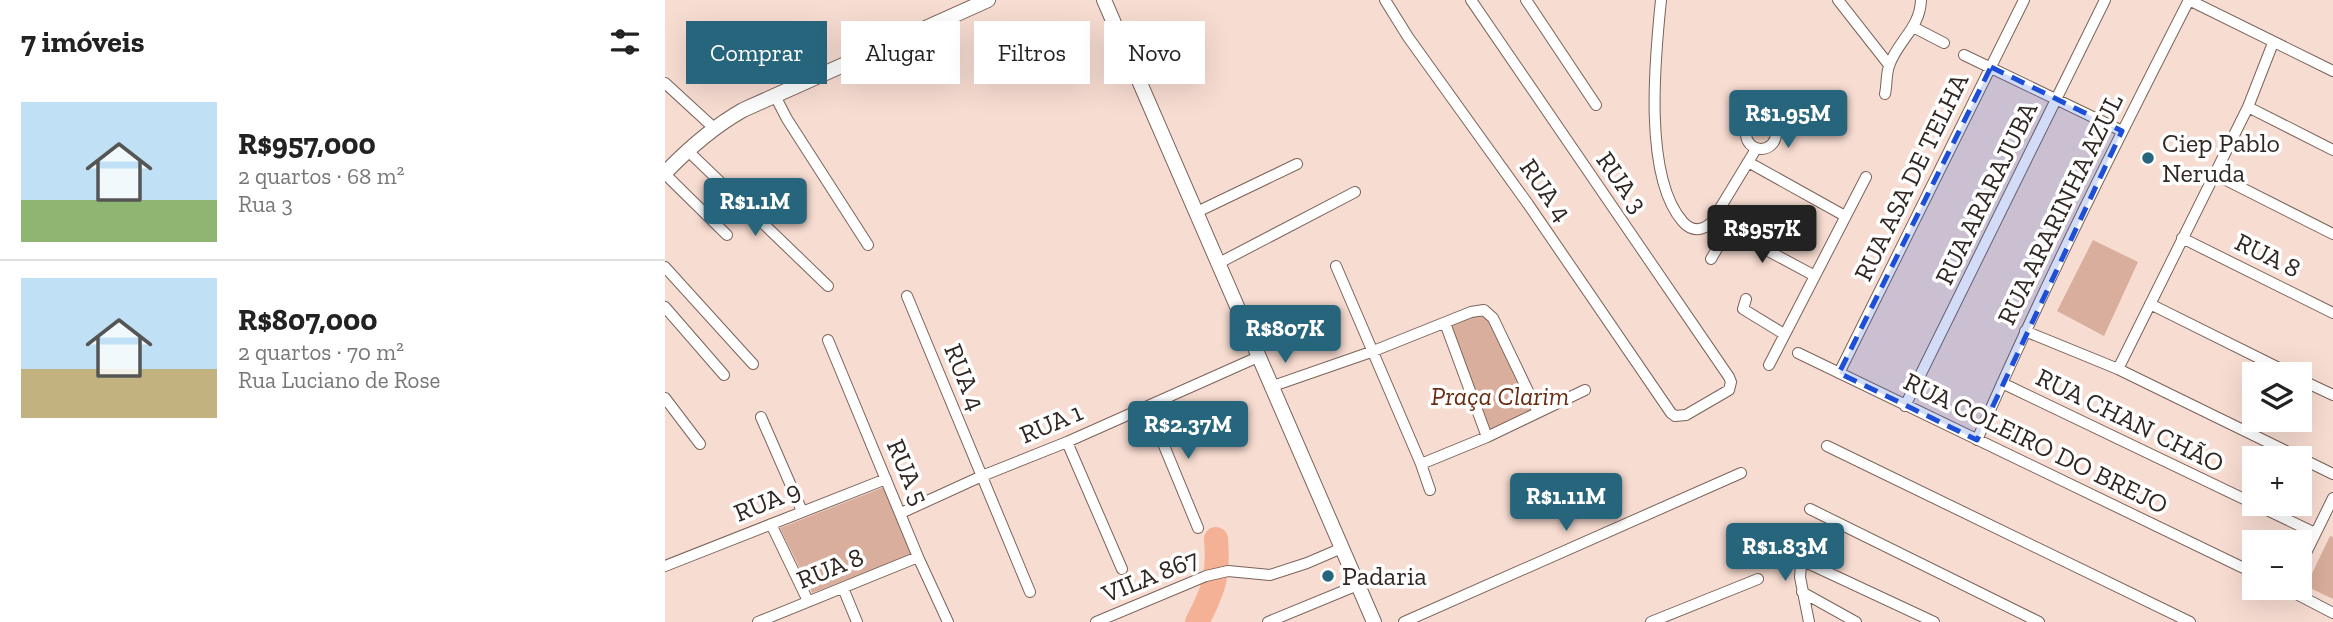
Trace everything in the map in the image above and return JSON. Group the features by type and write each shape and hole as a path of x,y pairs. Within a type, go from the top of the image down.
{"street":[{"path":"727,235 665,174 687,150 714,128 774,94 988,0"},
{"path":"1104,0 1374,622"},
{"name":"RUA 4","path":"1385,0 1408,37 1675,416 1681,417 1729,390"},
{"name":"RUA 3","path":"1471,0 1729,377 1729,390"},
{"path":"1527,0 1596,105"},
{"path":"1661,0 1657,33 1655,110 1658,161 1669,201 1689,228 1705,229 1711,223 1756,149"},
{"path":"1839,0 1889,65"},
{"path":"1885,94 1889,65 1913,27 1920,11 1921,0"},
{"name":"RUA ASA DE TELHA","path":"1839,373 2024,0"},
{"name":"RUA ARARAJUBA","path":"1905,406 2105,0"},
{"path":"2189,0 2333,71"},
{"name":"RUA ARARINHA AZUL","path":"1977,440 2025,331 2189,0"},
{"path":"1913,27 1944,43"},
{"path":"2117,369 2248,107 2273,43"},
{"path":"1964,55 2122,131"},
{"path":"665,83 714,128"},
{"path":"774,94 868,245"},
{"path":"2248,107 2333,150"},
{"path":"687,150 828,286"},
{"path":"1748,162 1846,216"},
{"path":"1197,212 1297,164"},
{"path":"2215,175 2333,234"},
{"path":"1769,365 1866,177"},
{"path":"1219,263 1355,192"},
{"path":"1711,259 1725,235 1731,231 1815,276"},
{"name":"RUA 8","path":"2182,238 2333,313"},
{"path":"1336,266 1430,490"},
{"path":"665,267 753,364"},
{"name":"RUA 4","path":"907,296 1030,592"},
{"path":"1747,299 1743,309 1784,334"},
{"path":"2150,304 2267,362"},
{"path":"665,307 724,375"},
{"path":"1270,387 1479,310 1488,312 1493,318 1538,412"},
{"path":"1445,323 1487,437"},
{"path":"2025,331 2117,369 2333,474"},
{"name":"RUA 5","path":"828,340 918,557 948,622"},
{"name":"RUA COLEIRO DO BREJO","path":"1798,353 2242,567"},
{"name":"RUA 1","path":"901,513 1258,357"},
{"name":"RUA CHAN CHÃO","path":"2001,383 2315,533"},
{"path":"2312,385 2333,395"},
{"path":"1421,464 1487,437 1585,390"},
{"path":"665,398 701,444"},
{"path":"1147,407 1199,528"},
{"path":"761,417 802,511"},
{"path":"1067,442 1122,569"},
{"path":"1827,446 2190,622"},
{"path":"1403,622 1741,474"},
{"name":"RUA 9","path":"665,566 885,478"},
{"path":"2312,539 2333,498"},
{"path":"1810,509 2039,622"},
{"path":"771,524 808,601"},
{"path":"1803,541 1802,592 1809,622"},
{"name":"VILA 867","path":"1096,622 1206,576 1227,572 1270,575 1307,564 1342,548"},
{"name":"RUA 8","path":"760,622 918,557"},
{"path":"1801,560 1934,622"},
{"path":"1651,622 1758,579"},
{"path":"1268,622 1358,585"},
{"path":"843,588 857,622"},
{"path":"1802,592 1856,622"},
{"path":"2308,600 2333,614"}],"highlighted area":[{"path":"1991,67 2122,131 1977,440 1839,373"}],"green space":[{"path":"2093,240 2138,262 2104,336 2057,311"},
{"name":"Praça Clarim","path":"1484,310 1538,412 1487,437 1445,323"},
{"path":"884,487 913,554 812,593 780,528"},
{"path":"2330,536 2333,537 2333,599 2312,589 2312,574"}],"waterway":[{"path":"1197,622 1214,582 1217,563 1216,539"}],"place":[{"name":"Ciep Pablo Neruda","path":"2148,158"},
{"name":"Padaria","path":"1328,576"}]}
